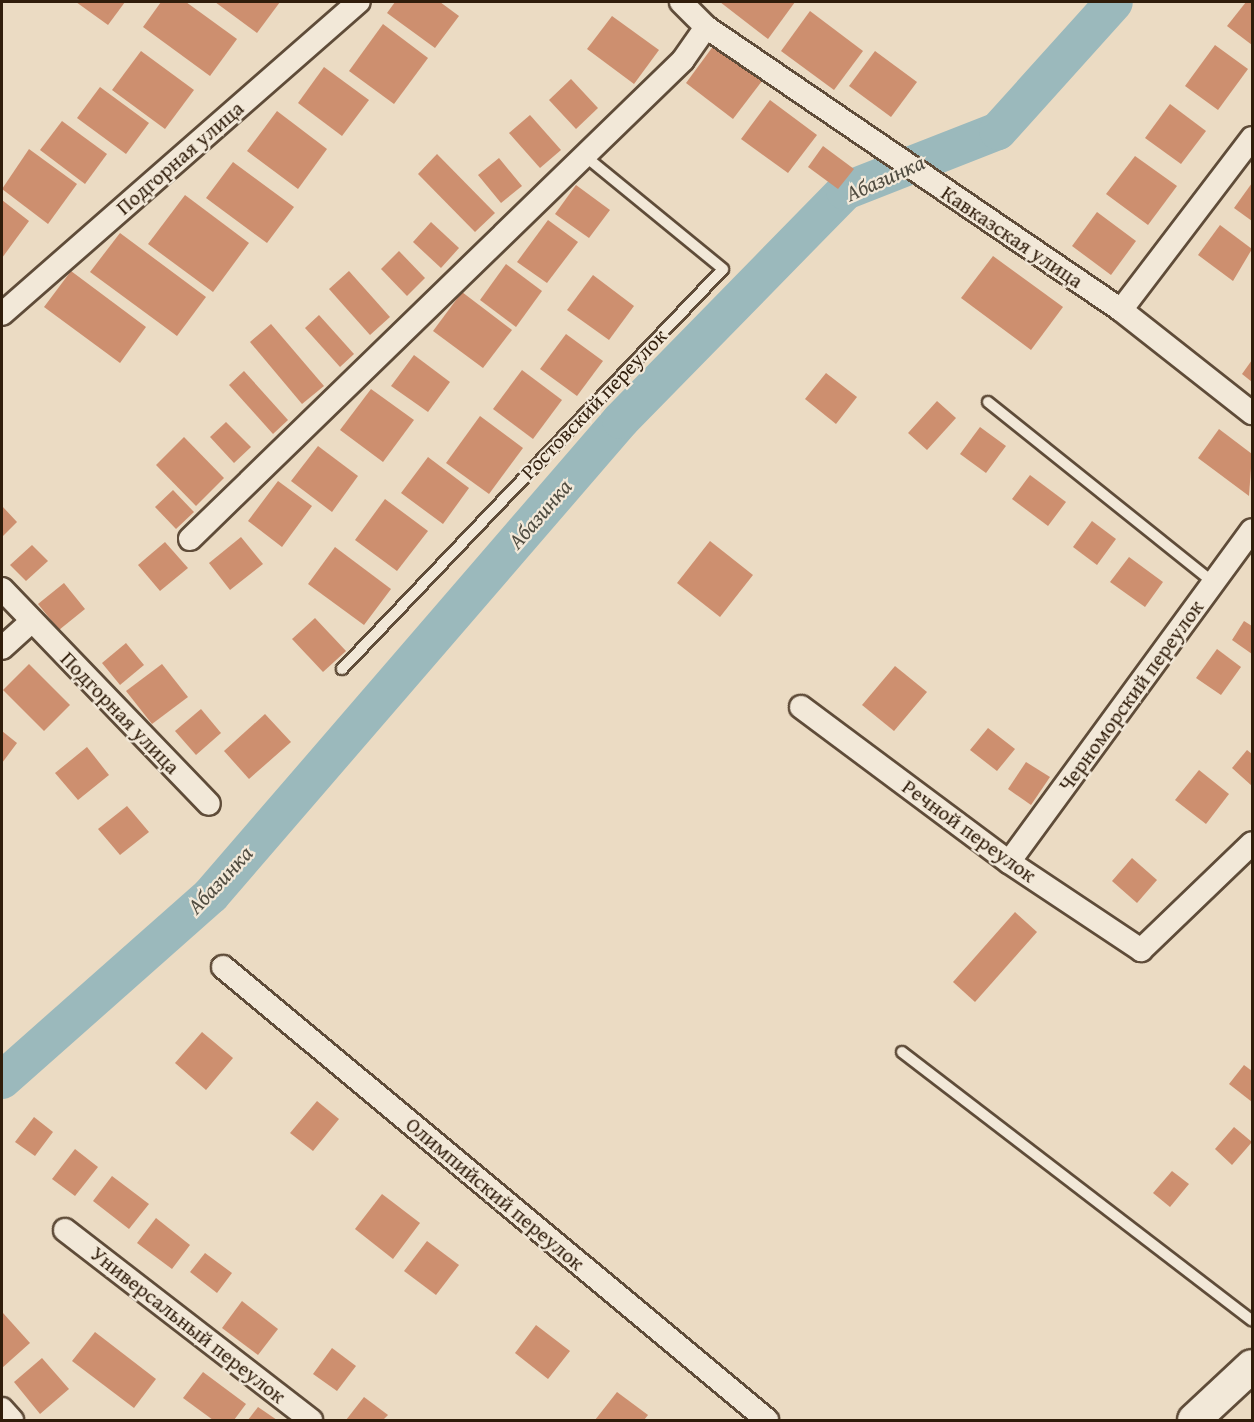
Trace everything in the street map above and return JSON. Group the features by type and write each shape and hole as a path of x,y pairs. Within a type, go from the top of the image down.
{"main road":[{"path":"1194,1420 1252,1365"},
{"path":"1212,1420 1252,1381"}],"street":[{"name":"Подгорная улица","path":"2,314 359,2"},
{"name":"Кавказская улица","path":"685,2 706,27 1121,310 1252,413"},
{"path":"190,539 683,60 706,27"},
{"path":"1121,310 1252,138"},
{"name":"Черноморский переулок","path":"1009,862 1252,530"},
{"name":"Подгорная улица","path":"2,589 31,622 208,804"},
{"path":"2,648 31,622"},
{"name":"Речной переулок","path":"801,707 1009,862 1141,950 1252,843"},
{"name":"Олимпийский переулок","path":"223,967 767,1420"},
{"name":"Универсальный переулок","path":"65,1230 311,1420"},
{"path":"2,1409 12,1420"}],"lane":[{"name":"Ростовский переулок","path":"342,669 723,269 585,156"},
{"path":"988,402 1214,583"},
{"path":"902,1052 1252,1321"}],"building":[{"path":"76,2 125,2 108,25"},
{"path":"161,2 186,2 237,39 210,76 143,27"},
{"path":"215,2 280,2 257,33"},
{"path":"395,2 440,2 459,16 435,48 387,13"},
{"path":"720,2 795,2 768,39"},
{"path":"1246,2 1252,2 1252,45 1227,26"},
{"path":"810,11 863,51 834,90 781,51"},
{"path":"612,16 659,50 634,84 587,49"},
{"path":"383,24 428,58 394,104 349,71"},
{"path":"714,45 762,81 733,119 686,83"},
{"path":"1215,45 1248,69 1218,110 1185,86"},
{"path":"141,51 194,90 165,129 112,90"},
{"path":"875,51 917,82 891,117 849,86"},
{"path":"324,67 369,100 342,136 298,103"},
{"path":"571,79 598,108 576,129 549,100"},
{"path":"100,87 149,123 126,154 77,118"},
{"path":"770,100 817,135 788,173 741,139"},
{"path":"1170,104 1206,131 1181,164 1145,138"},
{"path":"277,111 327,149 298,189 247,151"},
{"path":"530,115 561,150 540,168 509,133"},
{"path":"62,121 107,154 85,184 40,150"},
{"path":"823,146 854,169 838,189 808,167"},
{"path":"29,149 77,184 48,224 2,189"},
{"path":"437,154 495,213 475,232 418,174"},
{"path":"1135,156 1177,186 1148,225 1106,194"},
{"path":"499,158 522,186 501,203 478,175"},
{"path":"233,162 294,207 267,243 206,198"},
{"path":"1252,183 1252,221 1234,208"},
{"path":"576,185 610,210 589,238 555,214"},
{"path":"185,195 249,243 213,292 148,244"},
{"path":"2,200 29,221 2,258"},
{"path":"1097,212 1136,241 1111,275 1072,246"},
{"path":"548,220 578,242 547,283 517,262"},
{"path":"431,222 459,248 441,268 413,242"},
{"path":"1220,225 1252,249 1233,281 1198,255"},
{"path":"120,233 206,297 177,336 90,272"},
{"path":"399,251 425,278 407,296 381,269"},
{"path":"993,256 1063,307 1031,350 961,298"},
{"path":"506,264 542,291 516,327 480,300"},
{"path":"71,271 146,327 120,363 44,307"},
{"path":"349,271 390,317 370,335 329,289"},
{"path":"593,275 634,306 609,340 567,310"},
{"path":"462,292 512,330 483,368 433,331"},
{"path":"319,315 354,354 340,367 305,328"},
{"path":"271,324 324,386 302,404 250,342"},
{"path":"566,334 603,361 577,396 540,369"},
{"path":"414,355 450,382 428,412 391,386"},
{"path":"1252,360 1252,382 1242,374"},
{"path":"522,370 562,400 533,439 493,409"},
{"path":"244,371 288,420 273,434 229,385"},
{"path":"826,373 857,397 836,424 805,399"},
{"path":"371,389 414,420 383,462 340,430"},
{"path":"937,401 956,418 927,450 908,433"},
{"path":"480,416 523,448 489,494 446,463"},
{"path":"226,422 251,447 234,463 210,437"},
{"path":"980,427 1006,446 986,473 960,454"},
{"path":"1219,429 1252,454 1249,496 1198,458"},
{"path":"184,437 224,478 196,506 156,465"},
{"path":"318,446 358,476 332,512 291,481"},
{"path":"428,457 469,488 443,524 401,493"},
{"path":"1030,475 1066,502 1048,526 1012,499"},
{"path":"278,481 312,506 282,547 248,521"},
{"path":"173,490 194,512 176,529 155,507"},
{"path":"385,499 428,531 397,571 355,540"},
{"path":"2,506 17,522 2,537"},
{"path":"1092,521 1116,539 1097,565 1073,547"},
{"path":"241,537 263,564 230,590 209,563"},
{"path":"710,541 753,575 720,617 677,583"},
{"path":"165,542 188,568 160,591 138,565"},
{"path":"32,545 48,561 26,581 10,565"},
{"path":"335,547 391,589 364,625 308,584"},
{"path":"1129,557 1163,582 1145,607 1110,582"},
{"path":"64,583 85,609 59,630 38,604"},
{"path":"315,618 346,651 323,672 292,639"},
{"path":"1244,621 1252,626 1252,654 1232,640"},
{"path":"126,643 144,665 120,685 102,663"},
{"path":"1217,649 1241,667 1221,695 1196,678"},
{"path":"29,664 70,705 44,731 3,690"},
{"path":"162,664 188,697 152,724 126,691"},
{"path":"895,666 927,692 894,731 862,705"},
{"path":"201,709 221,733 196,755 175,731"},
{"path":"265,714 291,742 249,779 224,751"},
{"path":"988,728 1015,749 997,771 970,750"},
{"path":"2,731 17,743 2,763"},
{"path":"87,747 109,775 78,800 55,773"},
{"path":"1247,750 1252,754 1252,786 1232,768"},
{"path":"1026,762 1050,777 1031,805 1008,789"},
{"path":"1199,770 1229,794 1206,824 1175,800"},
{"path":"127,806 149,832 120,855 98,829"},
{"path":"1132,858 1157,880 1137,903 1112,881"},
{"path":"1015,912 1037,932 975,1002 953,982"},
{"path":"202,1032 233,1058 206,1090 175,1063"},
{"path":"1244,1065 1252,1071 1252,1102 1229,1084"},
{"path":"317,1101 339,1119 313,1151 290,1133"},
{"path":"34,1117 53,1132 35,1156 15,1142"},
{"path":"1234,1127 1252,1142 1232,1165 1215,1149"},
{"path":"75,1149 98,1167 75,1196 52,1179"},
{"path":"1172,1171 1189,1184 1170,1207 1153,1193"},
{"path":"112,1176 149,1204 129,1229 93,1201"},
{"path":"382,1194 420,1223 393,1259 355,1229"},
{"path":"156,1218 190,1245 172,1269 137,1243"},
{"path":"427,1241 459,1265 436,1295 404,1271"},
{"path":"205,1253 232,1273 217,1293 190,1272"},
{"path":"242,1301 278,1329 258,1355 222,1328"},
{"path":"3,1313 30,1343 2,1368 2,1315"},
{"path":"536,1325 570,1351 548,1379 515,1353"},
{"path":"95,1332 156,1379 134,1408 72,1361"},
{"path":"332,1348 356,1366 337,1391 313,1374"},
{"path":"42,1358 69,1389 40,1414 14,1382"},
{"path":"203,1372 246,1404 234,1420 213,1420 183,1398"},
{"path":"617,1392 648,1415 644,1420 595,1420"},
{"path":"364,1397 388,1415 383,1420 346,1420"},
{"path":"258,1407 277,1420 248,1420"}],"waterway":[{"name":"Абазинка","path":"2,1080 211,895 621,420 845,191 998,131 1114,2"}]}
